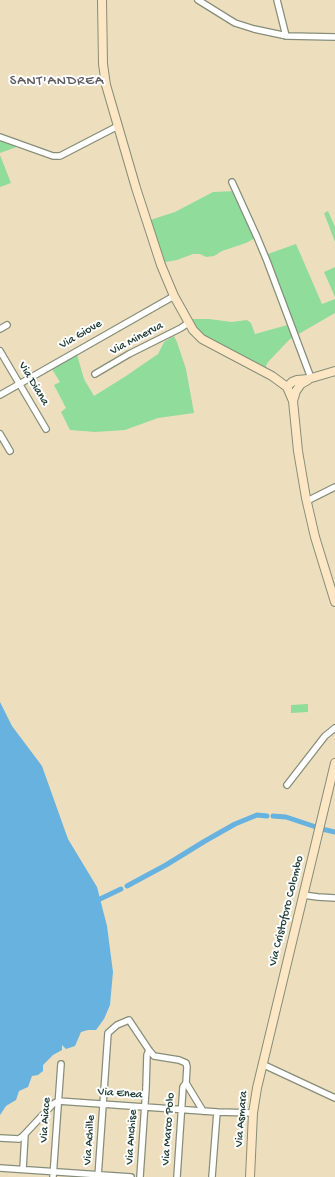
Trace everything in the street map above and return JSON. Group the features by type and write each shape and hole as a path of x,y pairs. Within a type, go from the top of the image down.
{"main road":[{"path":"102,0 103,64 106,85 160,263 174,296 193,330 202,338 272,376 287,387 293,401 298,451 307,501 316,540 335,602"},
{"path":"287,387 292,382 299,382 335,371"},
{"path":"272,376 299,382"},
{"path":"293,401 299,382"},
{"name":"Via Cristoforo Colombo","path":"262,1064 335,764"},
{"name":"Via Asmara","path":"250,1177 253,1113 262,1064"}],"street":[{"path":"198,0 235,23 254,29 286,36 335,37"},
{"path":"277,0 286,36"},
{"path":"0,137 53,156 60,156 118,126"},
{"path":"232,182 262,249 310,379"},
{"name":"Via Giove","path":"0,395 108,332 174,296"},
{"name":"Via Minerva","path":"95,374 188,323"},
{"path":"0,329 7,325"},
{"name":"Via Diana","path":"0,351 46,429"},
{"path":"0,434 10,451"},
{"path":"307,501 335,487"},
{"path":"287,786 325,736 335,728"},
{"path":"303,895 335,898"},
{"name":"Via Achille","path":"98,1176 108,1033 117,1025 129,1020 148,1050"},
{"name":"Via Marco Polo","path":"148,1050 154,1056 179,1060 186,1063 187,1067 186,1083 183,1088 176,1177"},
{"name":"Via Anchise","path":"140,1177 148,1050"},
{"name":"Via Aiace","path":"53,1174 61,1064"},
{"path":"262,1064 335,1098"},
{"path":"186,1083 203,1111"},
{"path":"0,1138 19,1139 53,1104 58,1101"},
{"name":"Via Enea","path":"58,1101 145,1106 181,1110 253,1113"},
{"path":"212,1177 217,1112"},
{"path":"23,1169 25,1134"},
{"path":"0,1168 23,1169 53,1174 131,1177"}],"green space":[{"path":"0,137 22,145 0,153"},
{"path":"0,155 11,183 0,187"},
{"path":"236,191 257,237 246,243 222,251 214,256 206,257 200,254 193,254 177,260 160,263 147,221 175,212 213,192"},
{"path":"328,211 335,227 335,242 324,213"},
{"path":"296,244 322,304 335,299 335,313 290,339 268,362 266,370 202,339 186,319 209,319 232,322 247,320 251,323 255,334 291,324 265,255"},
{"path":"335,267 335,297 324,272"},
{"path":"174,336 186,369 194,413 158,418 125,430 95,432 70,430 61,412 66,408 54,385 60,382 50,366 76,351 84,379 94,396 158,354 164,342"},
{"path":"308,704 308,712 291,713 291,705"}],"water":[{"path":"0,702 12,726 42,766 68,839 97,887 107,926 113,972 110,1005 104,1019 96,1030 81,1032 75,1046 66,1049 62,1045 62,1050 53,1055 43,1065 43,1071 38,1075 32,1076 28,1087 19,1091 16,1100 6,1106 0,1115"}],"waterway":[{"path":"127,886 166,865 235,824 257,815 267,816"},
{"path":"273,816 286,817 316,827"},
{"path":"322,829 335,832"},
{"path":"100,899 121,889"}],"district":[{"name":"SANT'ANDREA","path":"57,82"}]}
